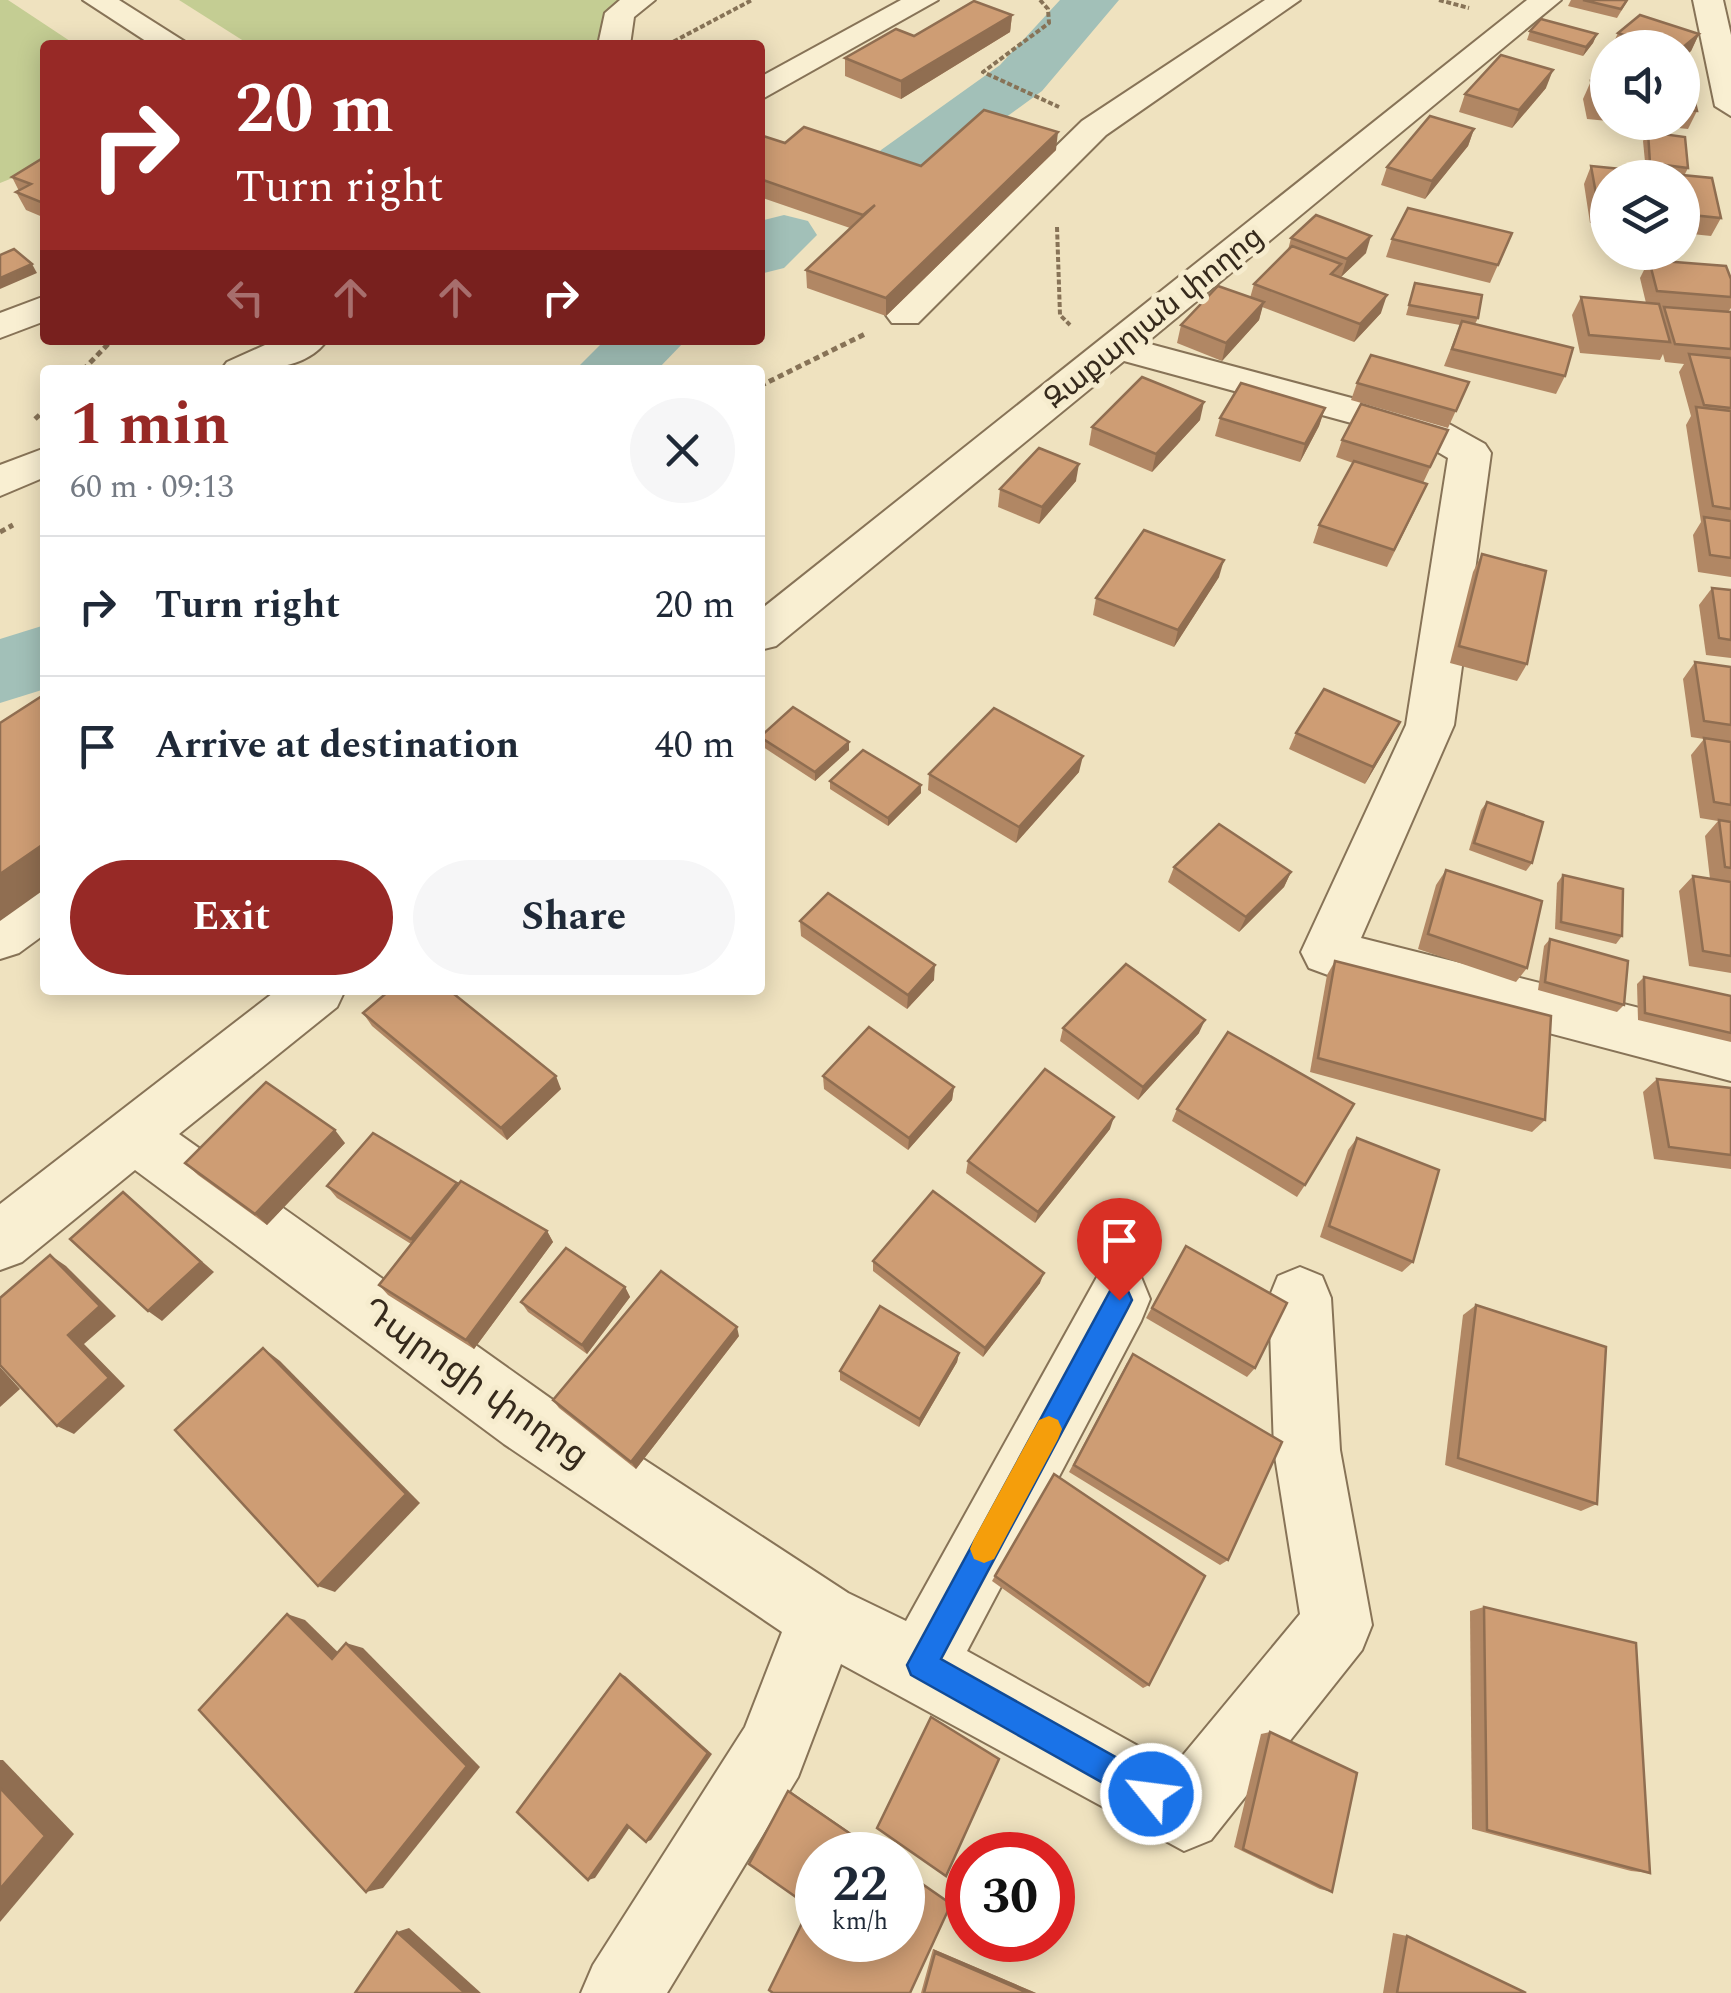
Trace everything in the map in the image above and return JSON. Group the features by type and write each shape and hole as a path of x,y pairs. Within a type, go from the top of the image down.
{"street":[{"path":"98,0 166,40"},
{"path":"615,40 620,13 640,0"},
{"path":"765,87 924,0"},
{"path":"905,314 1094,128 1285,0"},
{"name":"Զաքարյան փողոց","path":"765,630 1546,0"},
{"path":"1708,0 1731,106"},
{"path":"0,327 40,309"},
{"path":"253,365 297,345"},
{"path":"1116,347 1434,433 1470,453 1430,725 1328,952 1731,1056"},
{"path":"0,482 40,463"},
{"path":"0,937 40,909"},
{"path":"0,1241 312,995"},
{"name":"Դպրոցի փողոց","path":"136,1137 527,1421 823,1618 922,1665 1184,1812 1337,1625 1308,1450 1300,1298"},
{"path":"922,1665 1119,1300"},
{"path":"621,1993 772,1751 823,1618"}],"path":[{"path":"676,40 752,0"},
{"path":"1040,0 1048,9 1049,24 983,72 1052,102"},
{"path":"1029,192 1057,222 1060,316 1075,329 1116,347"},
{"path":"765,384 905,314"},
{"path":"88,365 107,345"}],"green space":[{"path":"0,0 8,0 68,40 40,40 40,167 0,183"},
{"path":"179,0 627,0 604,40 242,40"}],"building":[{"path":"1583,0 1627,0 1621,9"},
{"path":"974,1 1012,15 901,81 845,58 896,29 914,36"},
{"path":"1640,15 1687,30 1622,30"},
{"path":"1541,19 1590,32 1590,42 1586,47 1530,31"},
{"path":"1501,55 1553,70 1519,110 1465,94"},
{"path":"984,110 1058,132 886,298 806,270 875,205 863,215 765,181 765,137 785,143 804,127 921,166"},
{"path":"1430,116 1474,129 1432,181 1387,167"},
{"path":"1649,140 1685,140 1687,160 1650,160"},
{"path":"40,160 40,202 16,192 31,184 12,177"},
{"path":"1700,177 1712,178 1721,218 1700,216"},
{"path":"1408,208 1512,233 1498,265 1392,239"},
{"path":"1316,215 1371,236 1347,259 1291,238"},
{"path":"1292,246 1341,264 1331,274 1387,295 1360,324 1254,284"},
{"path":"14,249 32,264 0,278 0,255"},
{"path":"1700,264 1726,266 1731,279 1731,297 1657,291 1652,270 1700,270"},
{"path":"1415,283 1482,295 1478,318 1409,305"},
{"path":"1218,286 1264,302 1226,343 1181,325"},
{"path":"1581,297 1659,304 1670,342 1589,335"},
{"path":"1664,307 1731,312 1731,349 1675,344"},
{"path":"1462,321 1573,348 1565,376 1452,349"},
{"path":"1689,354 1731,358 1731,408 1704,405"},
{"path":"1371,355 1469,382 1456,411 1357,383"},
{"path":"1142,377 1204,402 1156,454 1092,427"},
{"path":"1241,383 1325,408 1305,444 1220,418"},
{"path":"1361,404 1448,430 1430,467 1342,440"},
{"path":"1696,407 1731,411 1731,509 1713,506"},
{"path":"1039,448 1079,464 1042,507 1000,489"},
{"path":"1354,461 1427,484 1394,550 1319,525"},
{"path":"1704,517 1731,521 1731,558 1710,555"},
{"path":"1144,530 1224,560 1178,630 1096,598"},
{"path":"1482,554 1546,571 1527,664 1459,646"},
{"path":"1712,588 1731,590 1731,640 1719,638"},
{"path":"1695,662 1731,667 1731,725 1704,721"},
{"path":"1324,689 1400,722 1373,767 1296,733"},
{"path":"40,697 40,846 0,874 0,723"},
{"path":"793,707 849,742 815,772 765,740 765,732"},
{"path":"994,708 1083,756 1019,827 929,774"},
{"path":"1704,738 1731,742 1731,805 1714,802"},
{"path":"863,750 921,785 888,818 830,781"},
{"path":"1487,802 1543,822 1532,863 1474,843"},
{"path":"1719,820 1731,822 1731,868 1725,867"},
{"path":"1219,824 1291,872 1246,917 1174,867"},
{"path":"1446,870 1542,901 1527,968 1428,934"},
{"path":"1563,875 1623,889 1622,936 1561,922"},
{"path":"1693,876 1731,882 1731,956 1703,951"},
{"path":"828,893 935,965 908,995 800,921"},
{"path":"1550,939 1628,961 1624,1005 1545,982"},
{"path":"1335,961 1551,1016 1545,1120 1318,1058"},
{"path":"1126,964 1205,1020 1143,1087 1063,1028"},
{"path":"1644,977 1731,996 1731,1033 1645,1013"},
{"path":"384,995 455,995 556,1076 501,1128 363,1013"},
{"path":"869,1027 954,1087 909,1138 823,1076"},
{"path":"1228,1032 1354,1104 1305,1185 1177,1109"},
{"path":"1045,1069 1114,1117 1038,1212 968,1161"},
{"path":"1657,1079 1731,1088 1731,1155 1669,1147"},
{"path":"266,1082 335,1130 255,1214 185,1163"},
{"path":"373,1133 457,1183 411,1239 327,1186"},
{"path":"1357,1138 1439,1170 1413,1262 1329,1226"},
{"path":"461,1181 547,1231 466,1340 379,1285"},
{"path":"933,1191 1044,1273 985,1348 873,1261"},
{"path":"123,1192 201,1262 148,1311 70,1239"},
{"path":"1186,1246 1287,1303 1255,1368 1152,1308"},
{"path":"566,1248 625,1287 582,1345 521,1302"},
{"path":"50,1255 100,1306 68,1335 109,1378 57,1426 0,1365 0,1298"},
{"path":"661,1271 737,1327 631,1462 553,1400"},
{"path":"1476,1305 1606,1347 1597,1504 1458,1458"},
{"path":"880,1306 959,1353 920,1419 840,1371"},
{"path":"263,1348 406,1494 318,1586 175,1430"},
{"path":"1133,1354 1282,1442 1228,1560 1074,1465"},
{"path":"1054,1474 1205,1576 1149,1685 995,1576"},
{"path":"1484,1607 1636,1643 1650,1873 1487,1830"},
{"path":"287,1614 332,1659 346,1643 467,1766 366,1892 199,1710"},
{"path":"620,1674 708,1753 646,1842 627,1825 588,1880 517,1812"},
{"path":"931,1717 999,1759 966,1832 945,1832 945,1875 925,1861 925,1832 883,1832 877,1828"},
{"path":"1270,1732 1357,1773 1332,1892 1243,1849"},
{"path":"0,1788 45,1836 0,1889"},
{"path":"788,1791 848,1832 795,1832 795,1896 749,1864"},
{"path":"925,1886 945,1900 945,1917 925,1960"},
{"path":"397,1932 465,1993 355,1993"},
{"path":"1407,1936 1526,1993 1397,1993"},
{"path":"795,1937 795,1962 924,1962 910,1993 769,1990"},
{"path":"935,1953 945,1957 945,1962 956,1962 1028,1993 924,1993"}],"waterway":[{"path":"903,163 1021,78 1091,0"},
{"path":"765,250 784,235"},
{"path":"618,365 644,345"},
{"path":"0,671 40,658"}],"slow traffic":[{"path":"984,1549 1049,1429"}],"route":[{"path":"1119,1300 922,1665 1151,1794"}]}
